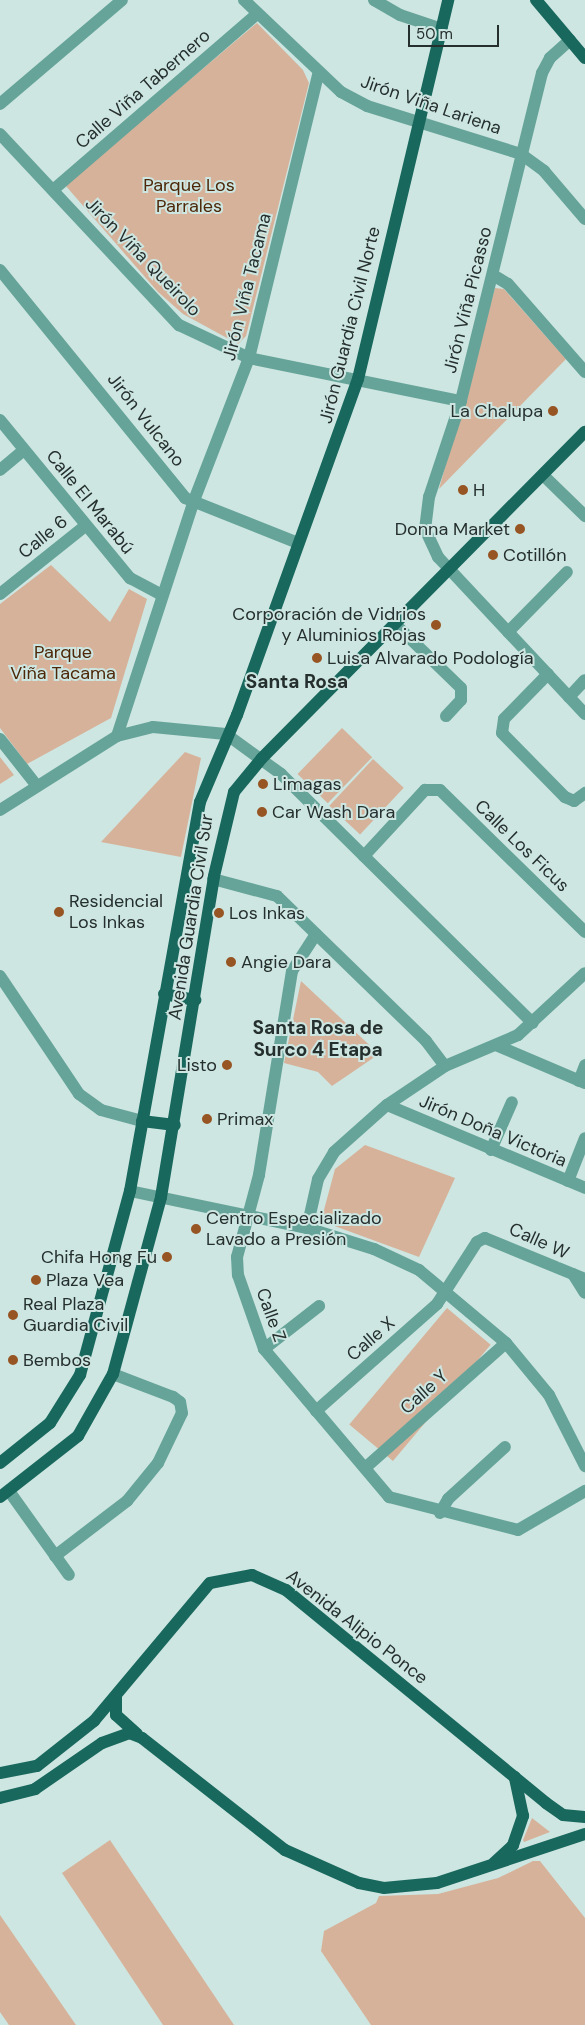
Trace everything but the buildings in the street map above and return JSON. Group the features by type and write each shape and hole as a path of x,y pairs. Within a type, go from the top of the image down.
{"main road":[{"name":"Jirón Guardia Civil Norte","path":"142,1121 200,802 298,544 358,379 448,0"},
{"path":"536,0 585,58"},
{"name":"Avenida Guardia Civil Sur","path":"4,1494 78,1436 113,1374 161,1197 176,1126 213,879 228,802 262,758 585,432"},
{"path":"164,994 195,1000"},
{"path":"0,1463 50,1423 74,1390 130,1191 142,1121 176,1126"},
{"name":"Avenida Alipio Ponce","path":"0,1773 37,1766 94,1721 116,1697 200,1592 225,1578 252,1576 286,1590 510,1770 563,1815 585,1818"},
{"path":"116,1697 116,1715 142,1738 285,1850 324,1871 384,1888 412,1888 488,1868 585,1834"},
{"path":"0,1798 34,1789 118,1736 142,1738"},
{"path":"488,1868 513,1845 524,1816 520,1786 510,1770"}],"street":[{"path":"0,104 122,0"},
{"name":"Jirón Viña Lariena","path":"244,0 318,74 367,106 521,154 544,170 585,219"},
{"path":"374,0 400,15 442,29"},
{"name":"Calle Viña Tabernero","path":"53,190 257,14"},
{"name":"Jirón Viña Picasso","path":"570,40 545,65 521,154 461,401 426,520 427,538 449,570 585,714"},
{"name":"Jirón Viña Tacama","path":"117,736 193,503 250,358 318,74"},
{"name":"Jirón Viña Queirolo","path":"0,134 179,325 250,358 461,401"},
{"name":"Jirón Vulcano","path":"0,270 179,492 193,503 298,544"},
{"path":"493,275 508,284 585,372"},
{"name":"Calle El Marabú","path":"0,420 84,527 130,578 162,595"},
{"path":"0,470 24,450"},
{"path":"543,475 585,516"},
{"name":"Calle 6","path":"0,594 84,527"},
{"path":"508,632 567,572"},
{"path":"394,623 461,688 461,700 446,716"},
{"path":"548,674 504,719 502,734 565,798 574,801 585,793"},
{"path":"569,697 585,680"},
{"path":"0,810 117,736 153,727 226,734 262,758 533,1023"},
{"path":"0,739 37,786"},
{"name":"Calle Los Ficus","path":"364,856 432,788 440,790 585,932"},
{"path":"213,879 278,896 426,1041 445,1066"},
{"name":"Calle Z","path":"316,934 292,971 248,1216 236,1266 264,1349 389,1497 440,1513 518,1530 585,1491"},
{"path":"0,976 79,1094 101,1110 142,1121"},
{"path":"307,1228 324,1163 387,1105 445,1066 498,1046 533,1023 583,979"},
{"path":"498,1046 582,1082 585,1065"},
{"path":"491,1150 512,1102"},
{"name":"Jirón Doña Victoria","path":"387,1105 585,1188"},
{"path":"568,1181 585,1138"},
{"path":"130,1191 307,1228 374,1249 419,1270 447,1291 506,1343 549,1395 585,1466"},
{"name":"Calle W","path":"447,1291 477,1242 485,1238 585,1279"},
{"path":"573,1274 585,1293"},
{"name":"Calle X","path":"316,1411 447,1291"},
{"path":"264,1349 319,1306"},
{"name":"Calle Y","path":"365,1468 506,1343"},
{"path":"55,1556 127,1501 158,1463 182,1413 180,1402 172,1397 113,1374"},
{"path":"440,1513 448,1499 505,1447"},
{"path":"4,1494 55,1556 68,1575"}],"green space":[{"name":"Parque Los Parrales","path":"257,23 303,70 309,83 246,336 238,344 183,314 158,292 65,185"},
{"path":"495,288 504,289 566,359 439,489"},
{"name":"Parque Viña Tacama","path":"51,565 110,622 129,589 147,599 111,718 27,764 0,728 0,604"},
{"path":"342,728 372,757 328,803 298,774"},
{"path":"185,752 201,758 181,857 101,842"},
{"path":"0,757 14,775 0,784"},
{"path":"373,759 404,788 360,834 329,806"},
{"path":"301,981 379,1054 332,1086 318,1072 284,1063"},
{"path":"365,1145 455,1178 419,1257 321,1221 335,1169"},
{"path":"447,1308 491,1345 393,1461 349,1424"},
{"path":"532,1818 550,1832 524,1842 523,1840"},
{"path":"110,1840 234,2025 163,2025 62,1873"},
{"path":"533,1861 540,1861 585,1918 585,2025 371,2025 321,1951 324,1931 376,1903 379,1896 438,1894 498,1878"},
{"path":"0,1915 76,2025 9,2025 0,2012"}],"place":[{"name":"La Chalupa","path":"553,411"},
{"name":"H","path":"463,490"},
{"name":"Donna Market","path":"520,529"},
{"name":"Cotillón","path":"493,555"},
{"name":"Corporación de Vidrios y Aluminios Rojas","path":"436,625"},
{"name":"Luisa Alvarado Podología","path":"317,658"},
{"name":"Limagas","path":"263,784"},
{"name":"Car Wash Dara","path":"262,812"},
{"name":"Residencial Los Inkas","path":"59,912"},
{"name":"Los Inkas","path":"219,913"},
{"name":"Angie Dara","path":"231,962"},
{"name":"Listo","path":"227,1065"},
{"name":"Primax","path":"207,1119"},
{"name":"Centro Especializado Lavado a Presión","path":"196,1229"},
{"name":"Chifa Hong Fu","path":"167,1257"},
{"name":"Plaza Vea","path":"36,1280"},
{"name":"Real Plaza Guardia Civil","path":"13,1315"},
{"name":"Bembos","path":"13,1360"}],"district":[{"name":"Santa Rosa","path":"297,682"},
{"name":"Santa Rosa de Surco 4 Etapa","path":"318,1039"}]}
